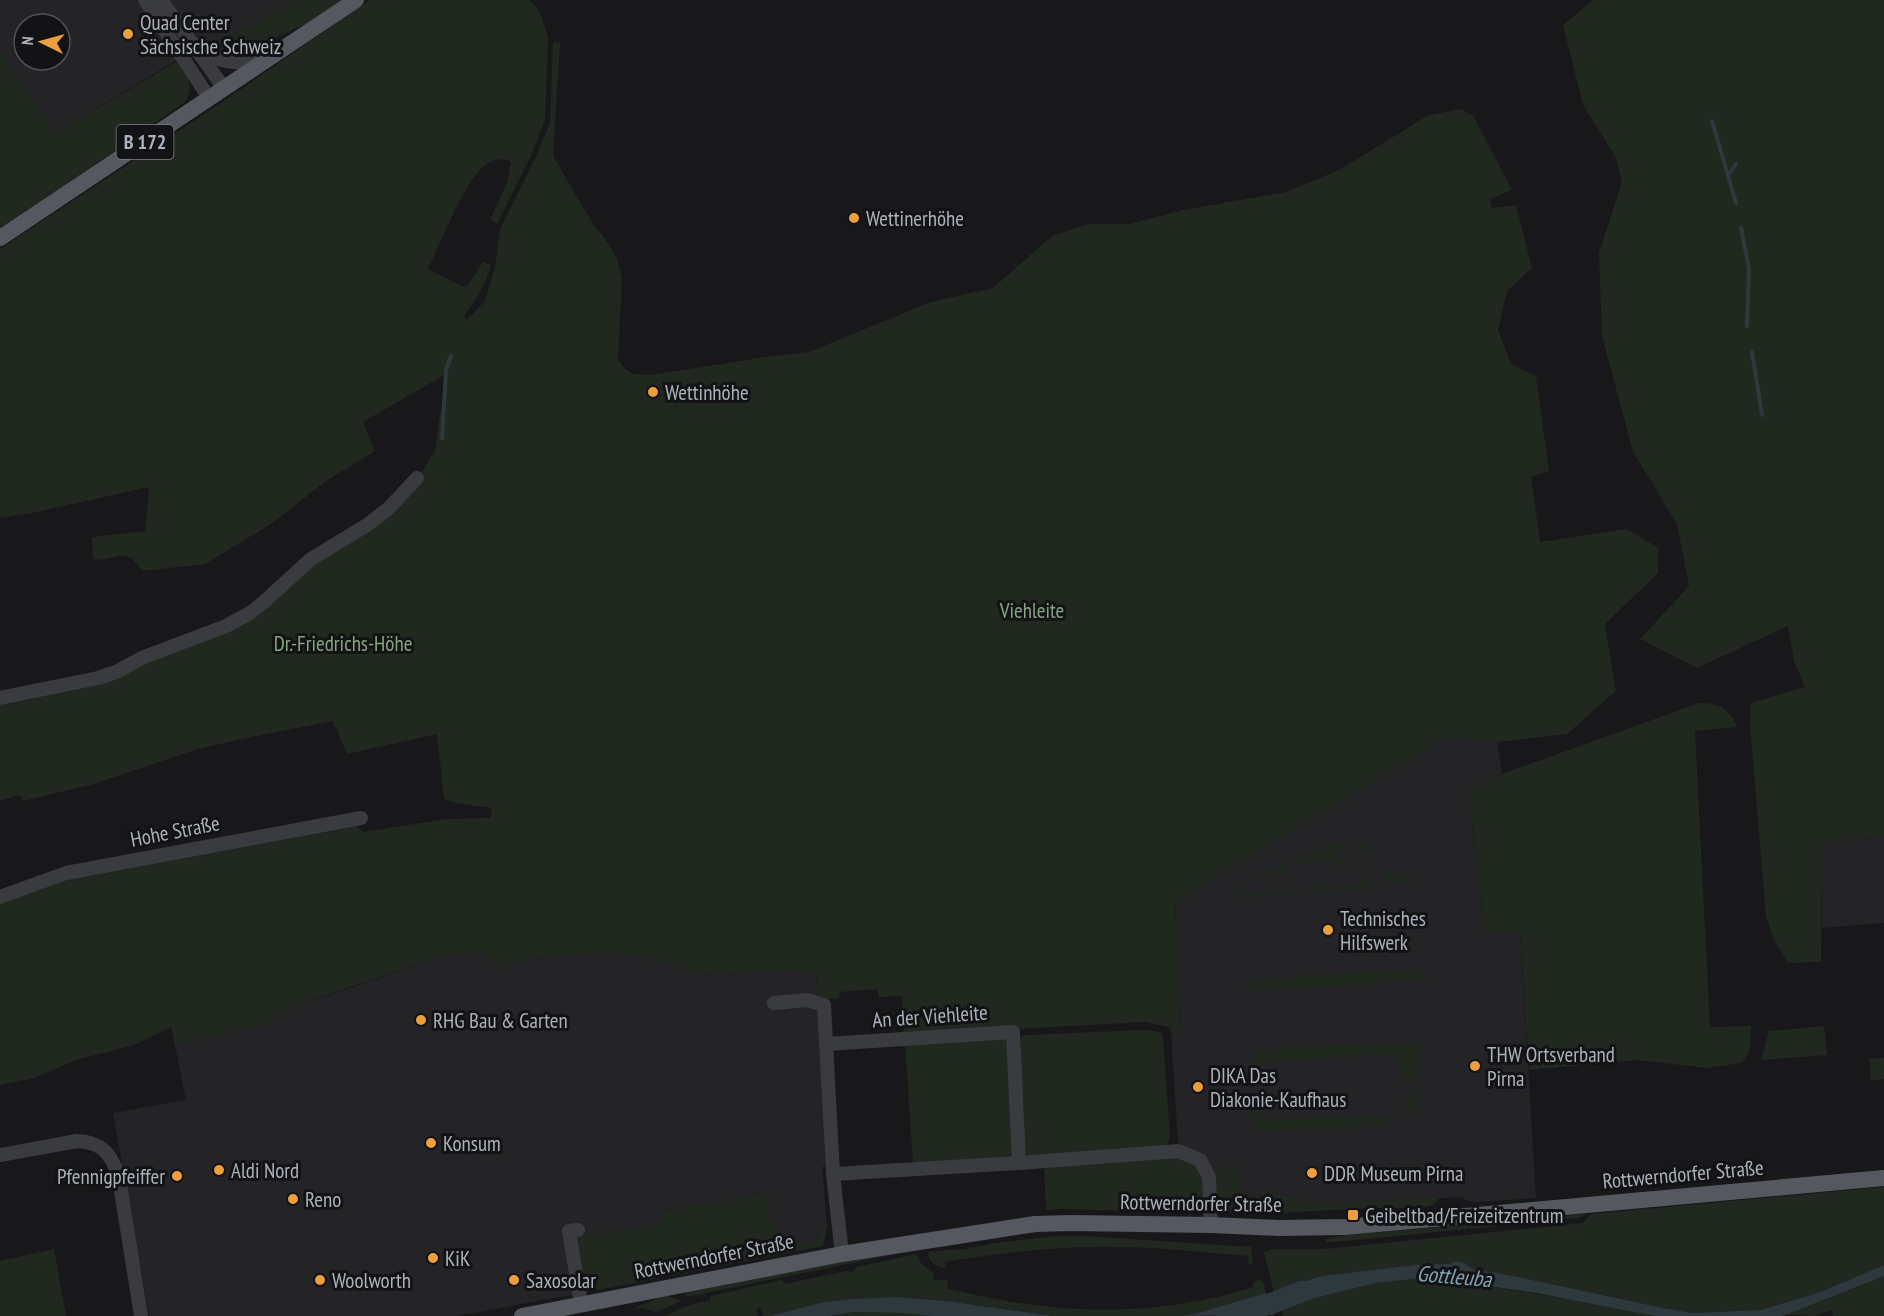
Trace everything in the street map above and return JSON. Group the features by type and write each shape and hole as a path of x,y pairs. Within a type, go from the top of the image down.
{"main road":[{"name":"B 172","path":"0,238 356,0"},
{"name":"Rottwerndorfer Straße","path":"522,1316 842,1254 1035,1224 1345,1227 1884,1178"}],"street":[{"path":"145,0 209,98"},
{"path":"161,0 224,88"},
{"path":"193,47 211,58 222,61 260,63"},
{"path":"0,698 98,678 116,672 144,657 226,626 250,613 311,559 367,525 389,508 417,478"},
{"name":"Hohe Straße","path":"0,897 66,873 361,818"},
{"path":"774,1003 807,1000 824,1005 833,1174 842,1254"},
{"name":"An der Viehleite","path":"826,1044 1013,1032 1019,1163"},
{"path":"0,1155 63,1142 87,1141 98,1146 114,1160 119,1178 141,1316"},
{"path":"833,1174 1173,1152 1190,1155 1200,1160 1209,1177 1211,1225"},
{"path":"578,1230 569,1231 581,1304"}],"shaded area":[{"path":"0,0 293,0 264,19 182,57 56,133 14,72 72,72 72,12 12,12 12,69 0,51"},
{"path":"1448,738 1497,742 1502,774 1468,789 1485,933 1520,932 1536,1198 1477,1202 1461,1197 1319,1204 1271,1192 1259,1193 1262,1199 1242,1200 1237,1167 1218,1168 1218,1190 1215,1190 1179,1157 1171,1034 1180,1031 1175,902"},
{"path":"1884,837 1884,923 1822,928 1821,842"},
{"path":"467,952 484,954 507,969 532,958 608,952 645,957 696,975 801,970 816,975 825,1166 822,1167 827,1227 819,1227 818,1239 812,1244 780,1248 777,1223 772,1223 768,1192 663,1211 664,1223 585,1236 583,1285 587,1292 457,1316 149,1316 113,1113 186,1100 175,1045 272,1024 271,1018 295,1007 438,958"}],"green space":[{"path":"293,0 342,0 306,24 237,55 223,55 203,48 264,19"},
{"name":"Viehleite","path":"370,0 529,0 535,5 542,17 548,38 545,120 532,154 497,224 490,220 507,183 511,162 501,159 494,160 477,173 461,198 428,269 466,288 483,262 491,265 480,292 464,316 467,320 485,301 495,267 500,229 550,123 553,42 560,43 553,155 592,222 617,259 622,279 618,359 628,371 640,374 651,375 809,352 931,302 993,288 1052,236 1088,224 1129,224 1183,210 1286,192 1339,170 1429,115 1462,109 1474,117 1512,190 1490,199 1492,208 1516,205 1532,268 1507,291 1498,330 1511,364 1536,376 1549,471 1531,477 1540,542 1627,529 1658,548 1658,573 1605,624 1616,691 1567,734 1497,742 1448,738 1175,902 1180,1031 1171,1034 1169,1027 1145,1022 904,1035 902,996 879,997 877,989 840,992 839,998 818,997 816,975 801,970 695,975 645,957 608,952 532,958 507,969 484,954 467,952 438,958 295,1007 271,1018 273,1024 175,1045 171,1027 134,1045 76,1060 35,1078 0,1085 0,902 63,880 354,824 363,832 446,819 490,818 492,808 455,803 444,799 437,734 347,754 333,721 198,749 94,784 23,801 21,795 0,800 0,701 66,689 227,627 418,479 435,450 446,374 363,422 375,451 326,481 274,522 205,564 142,571 136,563 125,556 102,560 93,559 92,537 145,531 149,487 0,518 0,249 224,101"},
{"path":"1593,0 1884,0 1884,837 1822,842 1821,962 1788,963 1773,938 1766,916 1750,726 1751,703 1805,687 1794,661 1788,626 1697,668 1640,639 1689,586 1677,524 1633,452 1602,336 1599,253 1622,182 1615,156 1583,105 1563,25"},
{"path":"0,51 12,72 14,72 56,133 179,60 190,85 185,102 0,230"},
{"path":"1699,703 1723,708 1737,727 1695,731 1710,1027 1751,1026 1750,1050 1742,1063 1707,1068 1637,1060 1529,1070 1520,932 1485,933 1468,789 1502,774"},
{"path":"1338,842 1345,845 1347,849 1337,850 1338,858 1347,858 1344,868 1337,870 1336,861 1287,863 1286,872 1257,874"},
{"path":"1358,842 1368,843 1371,886 1361,891 1360,879 1367,878 1365,851 1358,850"},
{"path":"1383,873 1401,873 1410,881 1390,884 1385,881"},
{"path":"1314,881 1318,881 1319,893 1280,894 1279,884 1283,883 1284,892 1314,891"},
{"path":"1321,881 1325,881 1326,889 1357,888 1357,891 1321,892"},
{"path":"1272,884 1276,884 1277,895 1239,897 1237,895 1241,885 1241,894 1272,892"},
{"path":"1415,941 1416,945 1349,949 1348,946"},
{"path":"1422,970 1425,981 1243,992 1247,983 1256,978"},
{"path":"1824,1026 1827,1055 1761,1060 1769,1031"},
{"path":"1144,1030 1160,1032 1163,1037 1170,1137 1167,1146 1023,1157 1019,1041 1022,1037"},
{"path":"1005,1038 1010,1042 1015,1157 913,1163 905,1043"},
{"path":"1419,1042 1421,1076 1414,1076 1414,1079 1406,1081 1397,1059 1386,1054 1264,1064 1259,1066 1254,1076 1249,1076 1250,1060 1261,1049"},
{"path":"1884,1058 1884,1079 1871,1081 1869,1059"},
{"path":"1420,1088 1419,1111 1410,1114 1408,1120 1404,1120 1406,1105 1411,1093"},
{"path":"1254,1104 1257,1105 1262,1116 1268,1119 1387,1115 1387,1127 1263,1131 1256,1126 1251,1116"},
{"path":"1179,1157 1196,1164 1203,1176 1205,1213 1046,1210 1044,1167"},
{"path":"1238,1167 1242,1192 1241,1205 1232,1212 1221,1212 1215,1200 1215,1190 1218,1189 1218,1168"},
{"path":"1884,1187 1884,1265 1818,1293 1760,1310 1693,1313 1473,1269 1456,1261 1449,1264 1415,1265 1321,1276 1274,1292 1264,1252 1272,1249 1325,1249 1583,1223 1591,1214"},
{"path":"768,1192 772,1223 777,1223 780,1248 812,1243 818,1239 819,1227 827,1227 823,1246 587,1292 583,1285 579,1241 585,1235 664,1223 663,1211"},
{"path":"1259,1192 1271,1192 1320,1204 1441,1197 1432,1205 1419,1208 1367,1208 1281,1213 1270,1211"},
{"path":"1584,1214 1579,1218 1325,1243 1326,1239 1347,1235"},
{"path":"1055,1236 1251,1247 1253,1263 1248,1264 1248,1256 1127,1247 1048,1249 1007,1253 945,1262 946,1268 934,1265 928,1255 930,1251 966,1249"},
{"path":"54,1249 66,1316 0,1316 0,1261"},
{"path":"911,1250 692,1296 686,1296 685,1291 823,1265"},
{"path":"916,1254 921,1263 934,1274 934,1280 948,1280 947,1289 1008,1301 1057,1307 1114,1310 1170,1305 1199,1301 1254,1287 1253,1283 1261,1279 1266,1293 1182,1316 1052,1316 947,1301 896,1297 819,1303 770,1316 763,1316 760,1307 756,1308 758,1316 665,1316 692,1304 710,1301 710,1296 782,1280 785,1284 846,1271 854,1272 856,1267"},
{"path":"1884,1276 1884,1316 1833,1316 1832,1310 1816,1316 1785,1315"},
{"path":"1423,1278 1568,1299 1654,1316 1283,1316 1281,1311 1315,1298 1376,1283"},
{"path":"665,1295 682,1301 656,1312 641,1308 632,1309"},
{"path":"854,1312 902,1313 930,1316 829,1316"}],"water":[{"path":"1456,1261 1473,1269 1693,1313 1760,1310 1818,1293 1884,1265 1884,1276 1783,1316 1654,1316 1536,1293 1423,1278 1376,1283 1315,1298 1281,1311 1274,1292 1321,1276 1415,1265 1449,1264"},
{"path":"1266,1293 1274,1315 1182,1316 1194,1314"},
{"path":"896,1297 947,1301 1052,1316 930,1316 854,1312 829,1316 770,1316 819,1303"}],"waterway":[{"path":"1712,121 1736,203"},
{"path":"1728,175 1736,164"},
{"path":"1741,228 1749,268 1747,326"},
{"path":"1752,352 1762,415"},
{"path":"442,438 446,370 451,356"},
{"name":"Gottleuba","path":"1226,1316 1270,1304 1302,1291"}],"place":[{"name":"Quad Center Sächsische Schweiz","path":"128,34"},
{"name":"Wettinerhöhe","path":"854,218"},
{"name":"Wettinhöhe","path":"653,392"},
{"name":"Technisches Hilfswerk","path":"1328,930"},
{"name":"RHG Bau & Garten","path":"421,1020"},
{"name":"THW Ortsverband Pirna","path":"1475,1066"},
{"name":"DIKA Das Diakonie-Kaufhaus","path":"1198,1087"},
{"name":"Konsum","path":"431,1143"},
{"name":"Aldi Nord","path":"219,1170"},
{"name":"DDR Museum Pirna","path":"1312,1173"},
{"name":"Pfennigpfeiffer","path":"177,1176"},
{"name":"Reno","path":"293,1199"},
{"name":"Geibeltbad/Freizeitzentrum","path":"1353,1215"},
{"name":"KiK","path":"433,1258"},
{"name":"Woolworth","path":"320,1280"},
{"name":"Saxosolar","path":"514,1280"}],"park label":[{"name":"Dr.-Friedrichs-Höhe","path":"343,643"}]}
